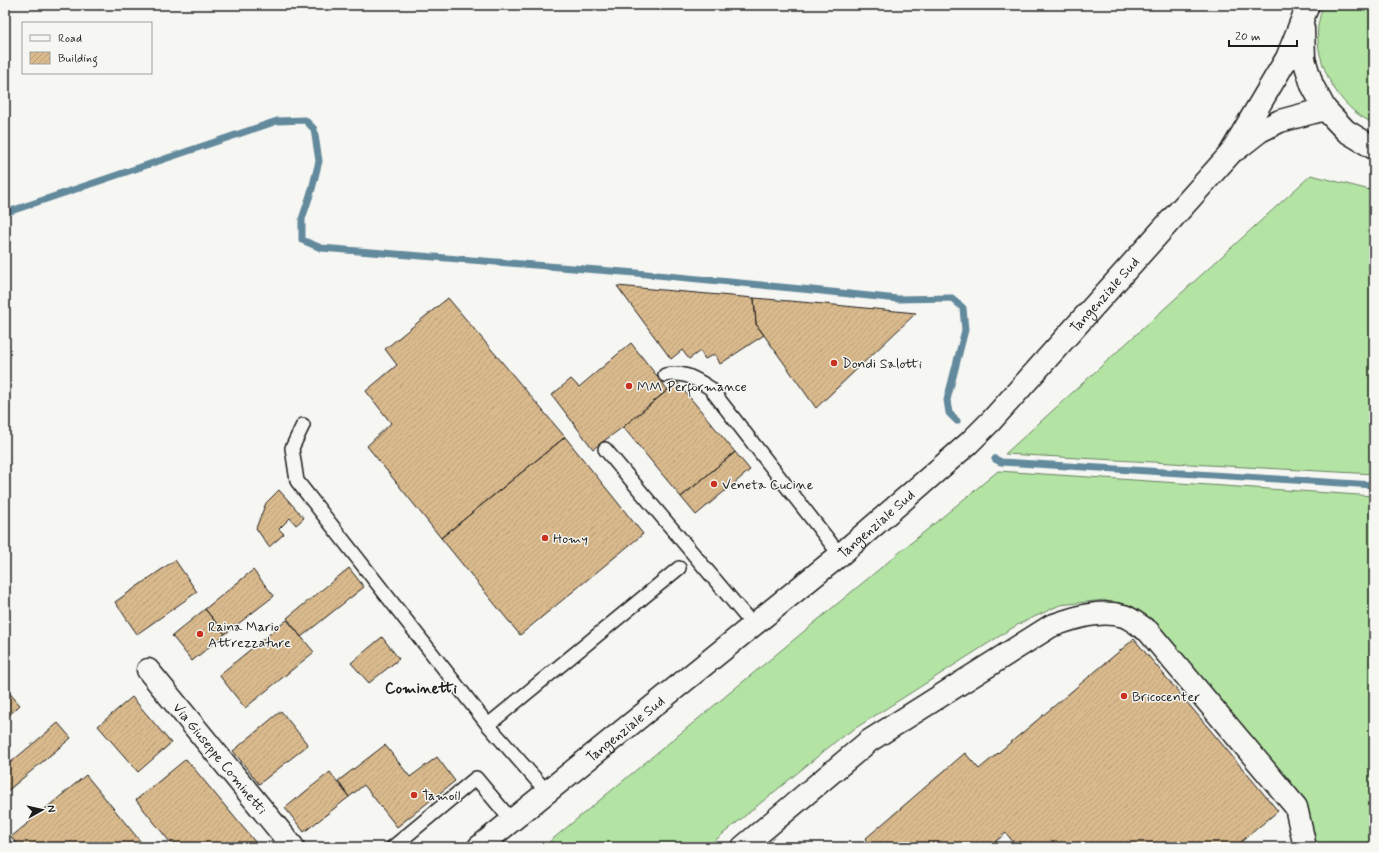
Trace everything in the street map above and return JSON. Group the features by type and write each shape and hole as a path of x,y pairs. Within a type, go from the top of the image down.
{"main road":[{"path":"1308,5 1303,32 1304,59 1312,85 1325,109 1346,131 1374,148"},
{"name":"Tangenziale Sud","path":"479,847 840,555 964,447 990,421 1029,380 1230,154 1287,58 1308,5"},
{"name":"Tangenziale Sud","path":"1230,154 1260,132 1280,121 1325,109"},
{"path":"743,847 869,741 1051,626 1076,617 1100,614 1125,616 1148,631 1296,807 1305,847"},
{"name":"Via Giuseppe Cominetti","path":"148,670 293,847"}],"lane":[{"path":"665,375 675,373 692,376 710,388 840,555"},
{"path":"303,425 292,448 297,481 488,725 547,792"},
{"path":"605,449 753,625"},
{"path":"488,725 679,568"},
{"path":"393,847 476,778 512,820"}],"green space":[{"path":"1323,5 1374,5 1374,123 1361,117 1350,108 1331,84 1320,55 1318,40 1319,18"},
{"path":"1311,175 1374,191 1374,474 1005,454"},
{"path":"998,471 1374,496 1374,844 1370,847 1338,847 1337,843 1312,847 1304,802 1145,616 1104,600 1060,605 1017,625 840,738 707,847 543,847"}],"building":[{"path":"617,286 754,298 756,324 764,335 720,364 715,354 705,359 700,351 689,359 682,350 671,359"},
{"path":"448,298 565,437 441,538 367,446 391,423 366,391 397,365 385,349"},
{"path":"754,298 916,313 816,408 756,324"},
{"path":"631,343 668,390 623,427 593,449 552,395 571,379 579,387"},
{"path":"677,382 735,452 681,497 623,427"},
{"path":"565,437 643,534 520,635 441,538"},
{"path":"735,452 750,470 696,515 681,497"},
{"path":"279,490 304,518 296,525 290,518 279,529 284,534 269,547 256,528 266,503"},
{"path":"175,560 197,592 137,634 115,602"},
{"path":"349,568 364,587 301,637 287,618"},
{"path":"253,570 274,596 225,634 205,609"},
{"path":"205,609 225,634 192,661 172,636"},
{"path":"287,620 314,652 245,708 219,675"},
{"path":"382,637 399,659 369,683 351,663"},
{"name":"Bricocenter","path":"1134,639 1278,811 1235,847 1017,847 1006,833 989,847 872,847 865,839 965,753 979,769"},
{"path":"5,688 20,705 5,719"},
{"path":"132,697 171,743 138,772 98,726"},
{"path":"281,711 308,745 259,784 233,751"},
{"path":"58,723 71,738 5,793 5,767"},
{"path":"385,745 410,777 437,757 455,781 397,827 364,785 349,797 338,781"},
{"path":"186,759 256,843 251,847 174,847 136,800"},
{"path":"330,772 349,797 304,832 285,808"},
{"path":"86,775 145,847 20,847 11,837"}],"waterway":[{"path":"5,213 277,121 305,120 314,129 319,161 302,219 302,240 321,248 636,273 898,299 952,298 963,308 965,330 947,400 949,413 957,421"},
{"path":"995,459 1001,462 1374,485"}],"place":[{"name":"Dondi Salotti","path":"834,363"},
{"name":"MM Performance","path":"629,386"},
{"name":"Veneta Cucine","path":"714,484"},
{"name":"Homy","path":"545,538"},
{"name":"Raina Mario Attrezzature","path":"200,634"},
{"name":"Bricocenter","path":"1124,696"},
{"name":"Tamoil","path":"414,795"}],"district":[{"name":"Cominetti","path":"421,688"}]}
